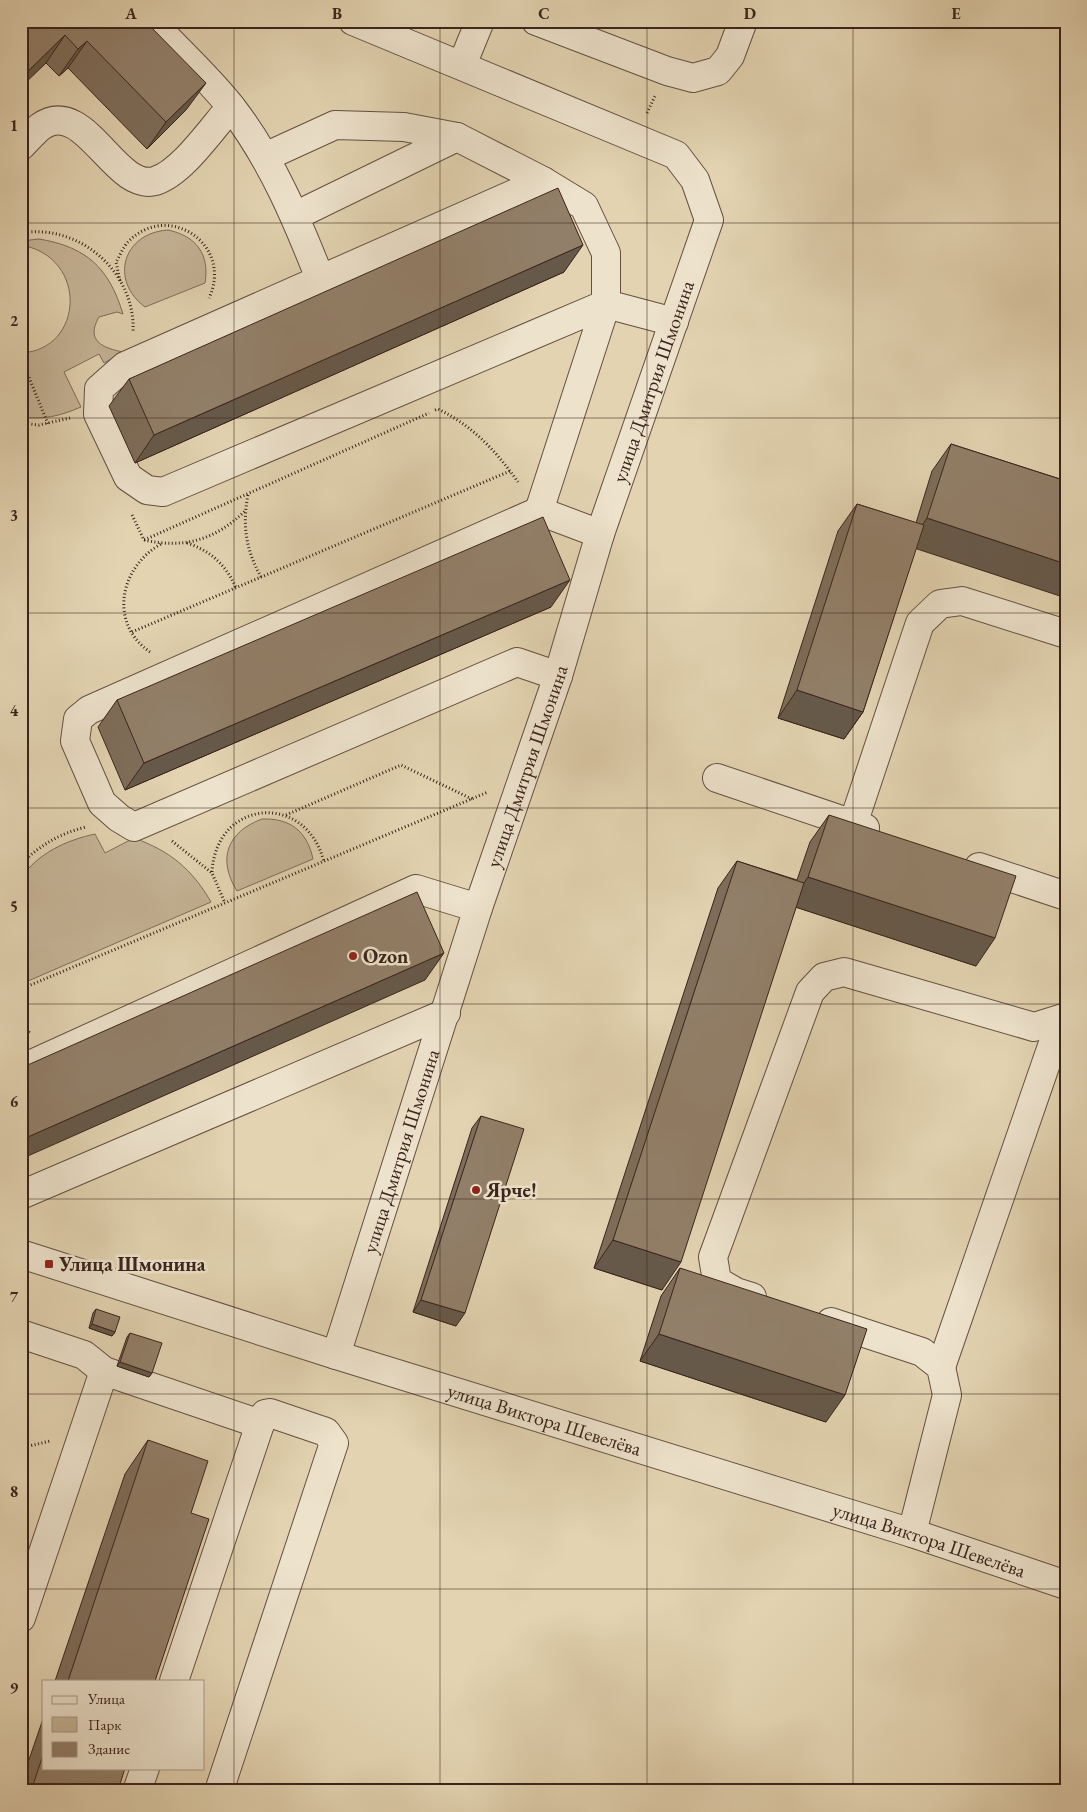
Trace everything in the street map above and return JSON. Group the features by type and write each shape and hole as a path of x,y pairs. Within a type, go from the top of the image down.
{"street":[{"path":"151,21 231,107 265,157 296,216 321,281"},
{"name":"улица Дмитрия Шмонина","path":"336,1355 478,908 558,676 600,534 709,220 695,180 676,155 353,21"},
{"path":"462,66 480,21"},
{"path":"536,21 667,71 693,78 718,71 730,56 743,21"},
{"path":"21,146 41,126 60,121 85,132 130,177 154,181 174,172 231,107"},
{"path":"265,157 335,125 404,127 457,137 543,181 584,206 606,253 606,304 539,511"},
{"path":"296,216 457,137"},
{"path":"543,181 321,281 125,366 99,389 98,414 128,477 147,490 163,492 606,304 674,322"},
{"path":"558,676 518,662 134,827 119,818 102,803 75,742 78,719 89,710 539,511 600,534"},
{"path":"853,824 920,623 940,604 962,601 1066,634"},
{"path":"717,778 890,836"},
{"path":"955,858 1066,896"},
{"path":"21,1069 416,889 478,908"},
{"path":"774,1304 736,1292 717,1281 713,1257 810,992 824,976 844,972 1034,1027 1064,1018"},
{"path":"21,1195 446,1013"},
{"path":"912,1533 947,1395 941,1367 1064,1018"},
{"name":"улица Виктора Шевелёва","path":"21,1254 336,1355 912,1533 1066,1585"},
{"path":"811,1316 922,1352 941,1367"},
{"path":"21,1334 84,1355 104,1371 260,1424"},
{"path":"21,1618 104,1371"},
{"path":"174,1680 260,1424 265,1414 270,1413 326,1432 334,1443 219,1791"},
{"path":"137,1791 144,1770"}],"path":[{"path":"636,137 667,71"},
{"path":"120,281 116,262 127,242 144,229 166,225 188,230 205,244 214,265 214,287 208,300"},
{"path":"21,233 53,233 73,239 92,249 108,263 120,281 129,301 133,323 132,345 125,366"},
{"path":"21,358 48,424"},
{"path":"21,424 48,424 80,415 98,403"},
{"path":"144,540 438,409 477,433 499,455 539,511"},
{"path":"132,632 510,471"},
{"path":"248,494 244,511 247,546 261,577"},
{"path":"128,506 144,540"},
{"path":"144,540 161,544 187,543 216,534 232,524 244,511"},
{"path":"187,543 200,548 222,564 236,588"},
{"path":"161,544 140,559 127,582 124,607 132,632 143,646 157,657 174,663 192,664"},
{"path":"286,815 401,765 472,799"},
{"path":"21,989 523,777"},
{"path":"212,873 213,857 218,842 234,825 255,814 270,812 286,815 300,822 312,833 320,846 324,862"},
{"path":"21,1388 27,1404 28,1419 21,1439"}],"green space":[{"path":"168,230 186,237 199,248 205,263 205,283 145,307 134,296 127,284 126,260 131,249 140,240 153,233"},
{"path":"39,239 56,243 83,254 103,272 111,284 123,314 117,312 99,317 95,325 95,338 98,342 109,348 123,352 104,363 99,354 64,372 81,407 52,416 29,418 21,417 21,353 42,348 57,337 67,321 70,302 67,284 59,267 43,253 21,245 21,241"},
{"path":"262,819 281,821 296,828 306,841 313,859 237,891 228,868 229,848 233,839 241,831"},
{"path":"95,834 105,853 134,838 159,849 179,862 188,871 204,890 211,902 21,984 21,878 36,861 54,849 74,840"}],"building":[{"path":"21,21 145,21 206,83 166,122 87,41 78,49 65,35 21,78"},
{"path":"558,188 583,245 154,435 129,379"},
{"path":"951,444 1066,481 1066,564 927,518"},
{"path":"857,504 924,525 863,712 797,690"},
{"path":"543,517 570,580 144,763 117,700"},
{"path":"829,815 1016,876 995,938 808,877"},
{"path":"737,861 804,883 681,1262 613,1240"},
{"path":"417,892 444,953 21,1140 21,1068"},
{"path":"481,1116 524,1129 465,1313 421,1300"},
{"path":"680,1268 867,1329 845,1395 659,1334"},
{"path":"96,1309 120,1317 115,1332 92,1324"},
{"path":"130,1333 162,1343 152,1373 120,1362"},
{"path":"148,1440 208,1461 191,1513 209,1519 155,1680 68,1680"},
{"path":"42,1758 42,1770 124,1770 118,1791 31,1791"}],"place":[{"name":"Ozon","path":"353,956"},
{"name":"Ярче!","path":"476,1190"},
{"name":"Улица Шмонина","path":"49,1264"}]}
